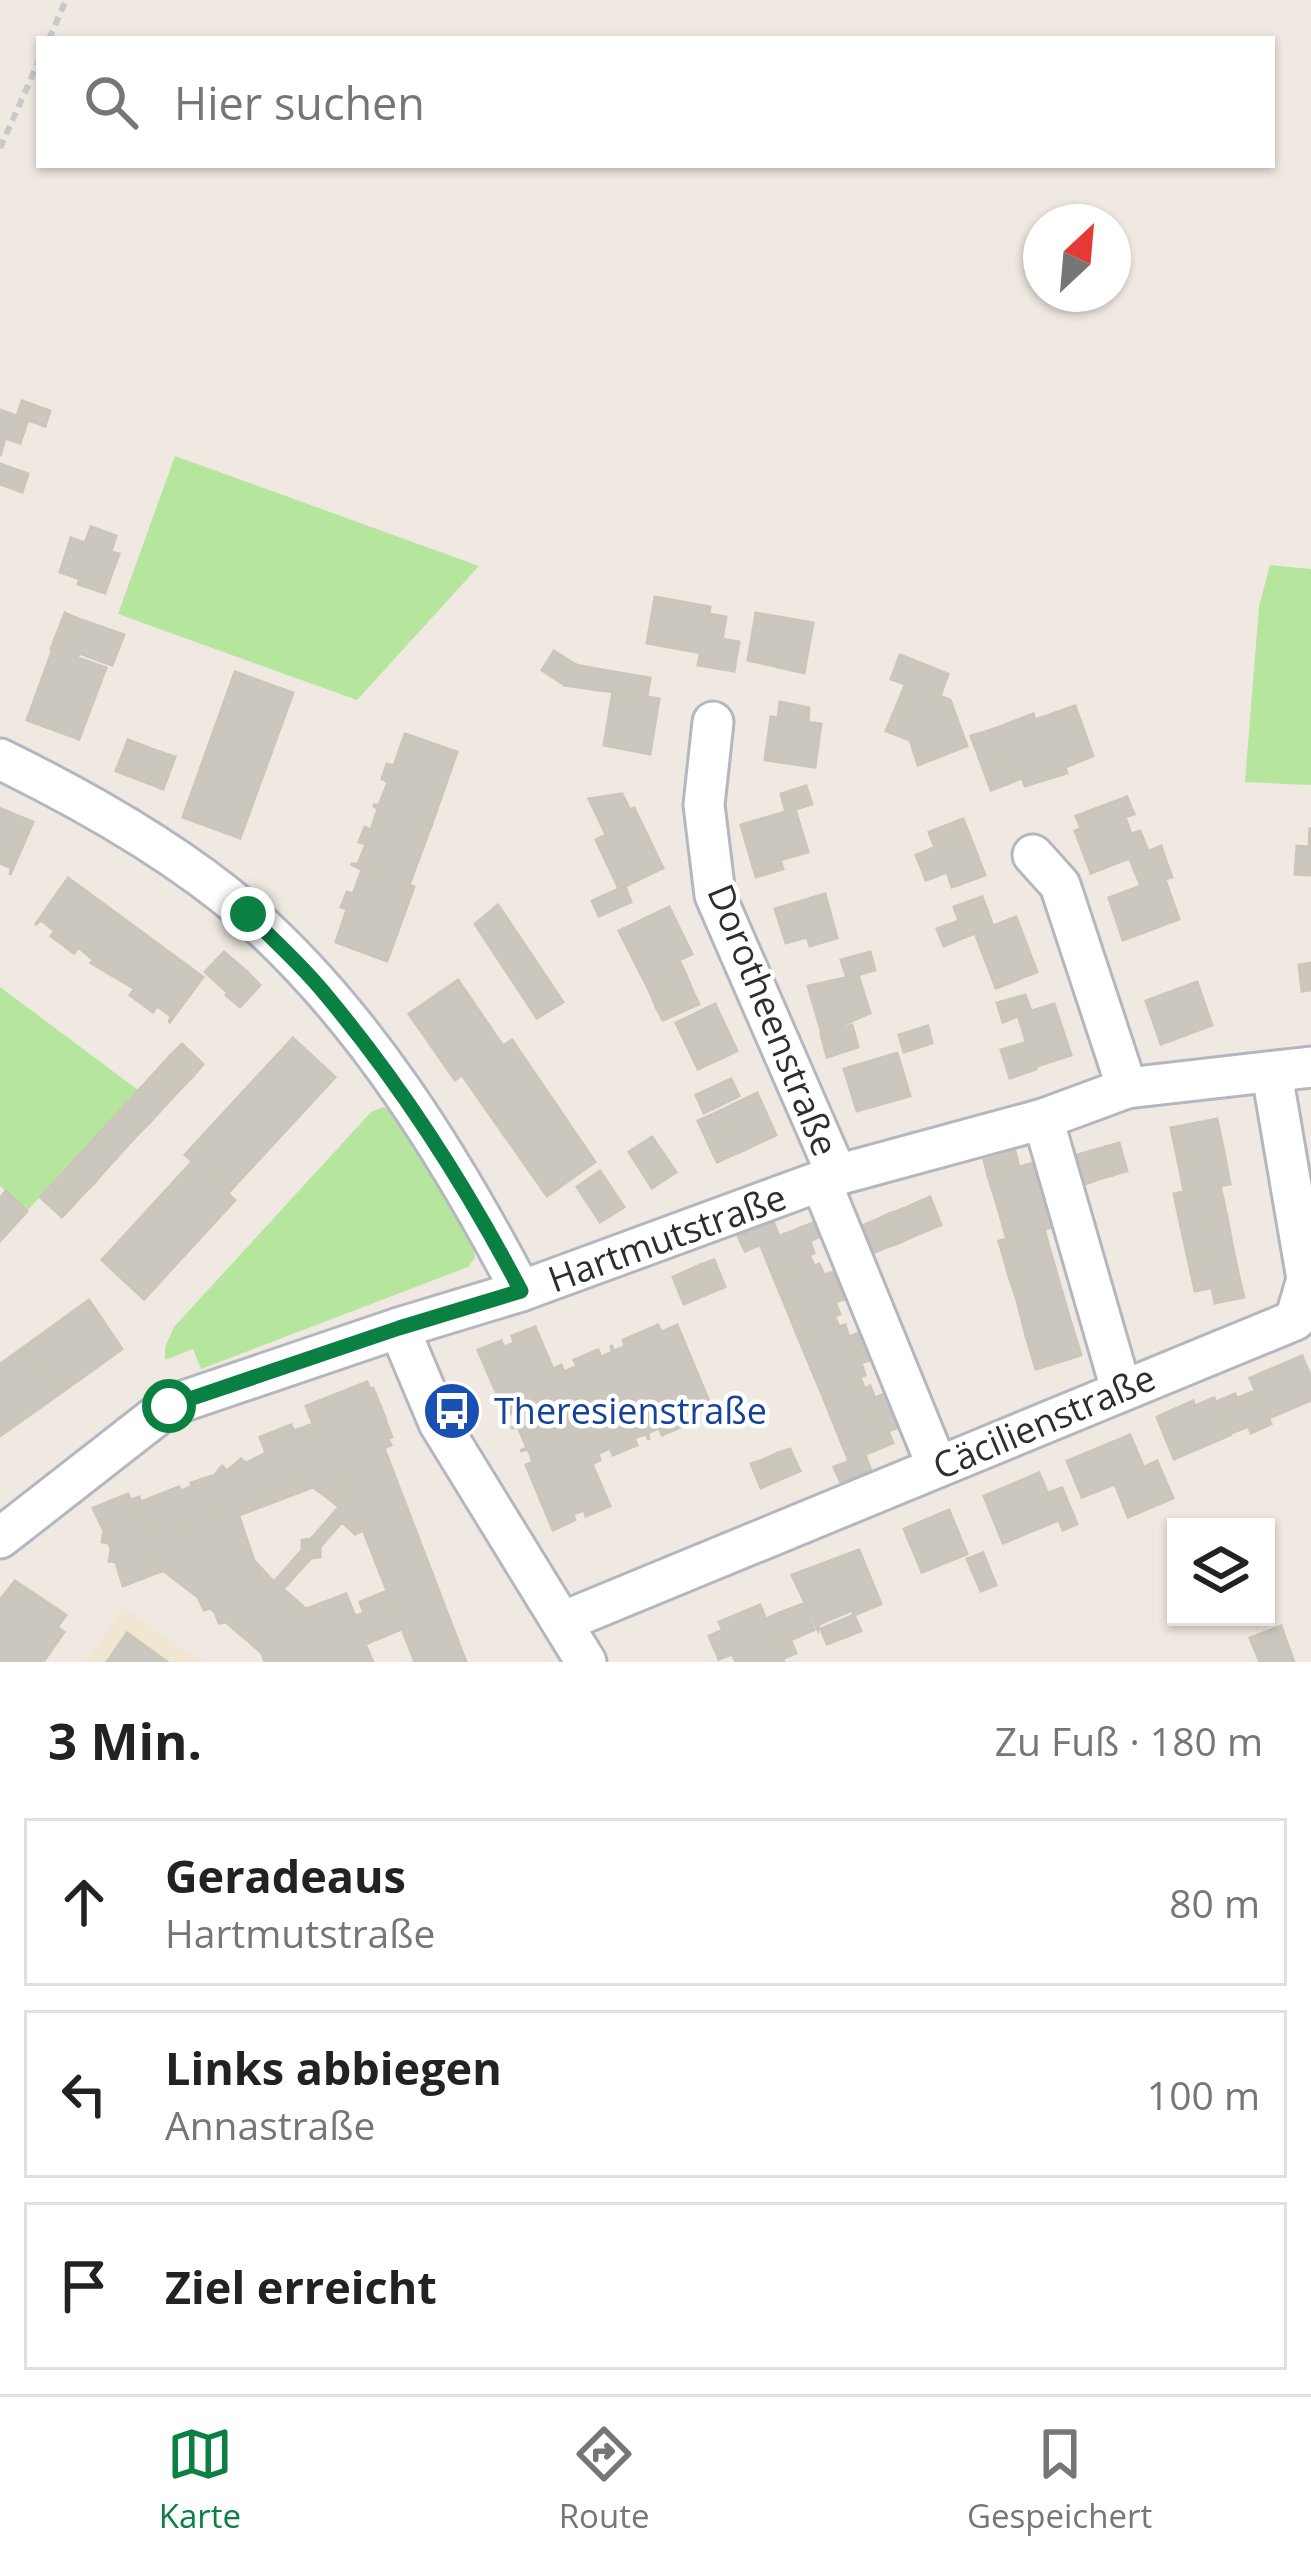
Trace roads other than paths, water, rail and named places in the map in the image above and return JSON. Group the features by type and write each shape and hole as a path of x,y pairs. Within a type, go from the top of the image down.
{"street":[{"name":"Dorotheenstraße","path":"713,722 704,805 715,895 829,1178"},
{"path":"0,759 92,806 248,914 324,992 388,1076 472,1198 521,1291"},
{"path":"1033,855 1060,885 1127,1088"},
{"name":"Hartmutstraße","path":"0,1538 169,1406 521,1291 829,1178 1043,1119 1127,1088 1311,1067"},
{"name":"Cäcilienstraße","path":"562,1622 1295,1320 1307,1279 1272,1073"},
{"path":"1043,1119 1121,1389"},
{"name":"Hartmutstraße","path":"829,1178 937,1466"},
{"path":"399,1328 439,1423 586,1662"}],"place":[{"name":"Theresienstraße","path":"452,1411"}]}
